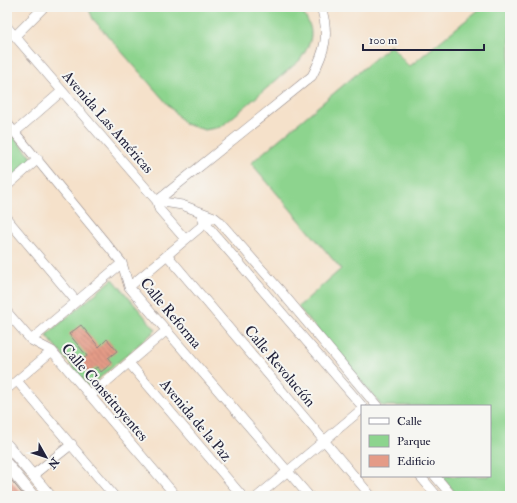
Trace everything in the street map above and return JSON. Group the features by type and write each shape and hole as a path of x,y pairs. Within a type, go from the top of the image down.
{"street":[{"path":"15,36 44,7"},
{"path":"157,201 312,76 323,55 326,23 321,7"},
{"name":"Avenida Las Américas","path":"7,27 157,201 158,209 186,239"},
{"path":"15,132 62,91"},
{"name":"Calle Reforma","path":"7,123 122,263 129,287 309,496"},
{"path":"7,186 38,159"},
{"path":"157,201 182,205 203,218 361,405"},
{"path":"129,287 186,239 203,218 214,217 279,289 376,405"},
{"path":"7,219 76,301"},
{"name":"Calle Revolucíón","path":"167,255 371,496"},
{"path":"31,340 122,263"},
{"path":"270,297 279,289"},
{"name":"Calle Constituyentes","path":"7,312 31,340 52,351 176,496"},
{"path":"90,396 167,330"},
{"path":"7,389 18,382 52,351"},
{"name":"Avenida de la Paz","path":"129,363 242,496"},
{"path":"18,382 72,444 114,496"},
{"path":"258,496 361,410"},
{"path":"33,475 72,444"},
{"path":"7,445 50,496"},
{"path":"7,464 33,496"},
{"path":"421,477 437,496"},
{"path":"430,488 437,478 452,496"}],"green space":[{"path":"88,7 298,7 308,21 311,33 308,45 300,60 221,127 205,130 185,124 93,19"},
{"path":"482,7 509,7 510,496 458,496 442,477 491,477 491,405 381,405 298,307 341,269 251,163 391,45 409,67"},
{"path":"7,129 33,159 7,182"},
{"path":"113,279 156,330 89,387 46,335"}],"building":[{"path":"81,325 99,347 107,339 117,351 108,358 112,363 101,372 97,367 88,374 79,363 87,356 69,334"},
{"path":"7,475 24,496 7,496"}]}
